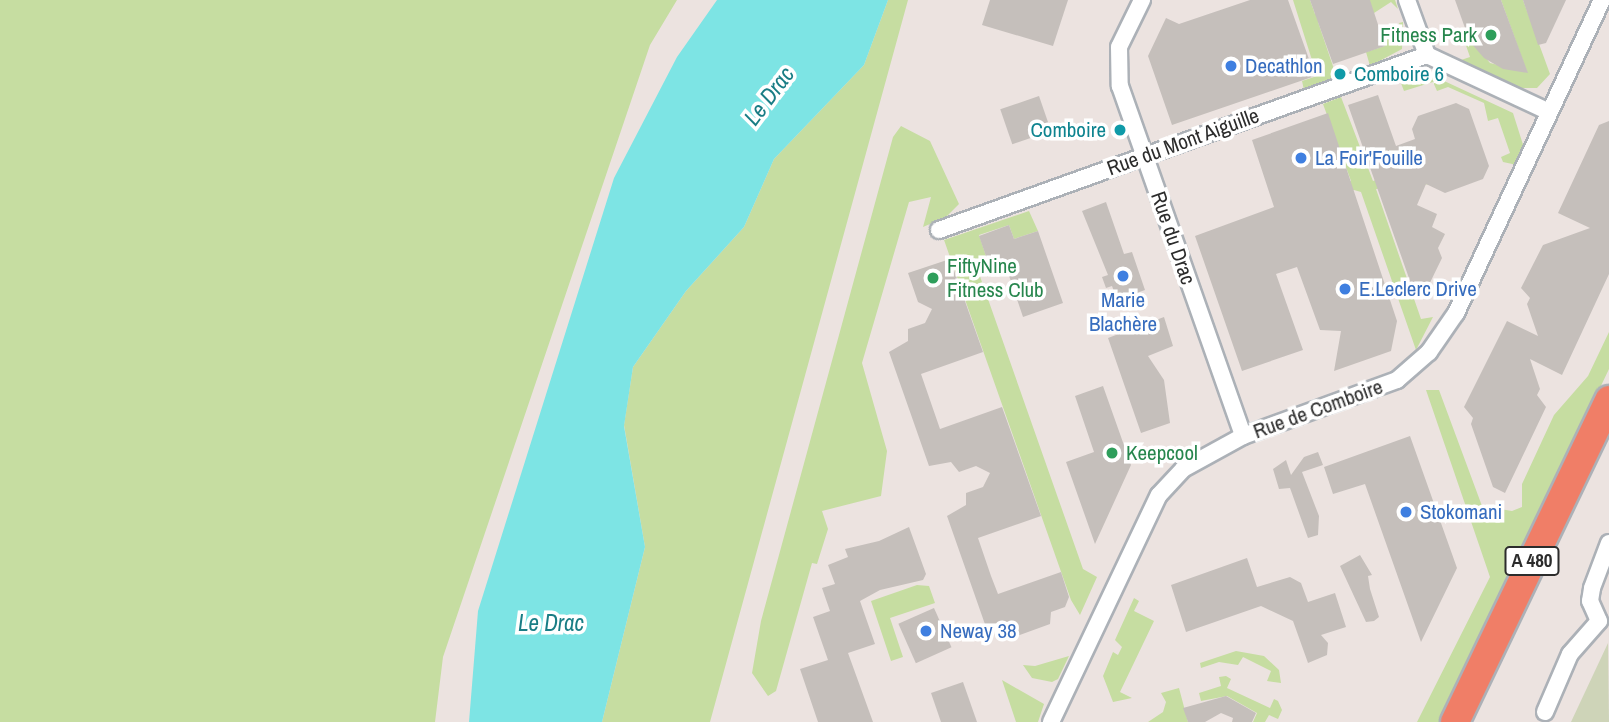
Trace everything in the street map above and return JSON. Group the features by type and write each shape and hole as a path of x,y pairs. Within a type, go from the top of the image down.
{"highway":[{"name":"A 480","path":"1455,722 1609,400"},
{"name":"A 480","path":"1475,722 1609,441"}],"street":[{"name":"Rue du Drac","path":"1142,0 1117,61 1120,86 1243,436"},
{"path":"1407,0 1427,55 1549,112"},
{"name":"Rue de Comboire","path":"1051,722 1159,495 1198,456 1243,436 1398,380 1429,352 1455,313 1602,0"},
{"name":"Rue du Mont Aiguille","path":"939,230 1427,55"},
{"path":"1545,712 1570,654 1604,623 1590,601 1592,588 1609,543"}],"green space":[{"path":"0,0 677,0 650,45 443,657 435,722 0,722"},
{"path":"888,0 908,0 710,722 602,722 645,547 624,425 633,367 686,291 744,227 774,159 864,65"},
{"path":"1293,0 1310,0 1315,14 1356,0 1395,0 1398,9 1391,2 1374,13 1318,22 1337,78 1304,90 1302,81 1317,76"},
{"path":"1501,0 1523,0 1550,74 1537,88 1521,88 1461,60 1470,57 1463,37 1468,36 1490,63 1527,72"},
{"path":"1403,22 1402,49 1370,66 1366,52 1385,46 1383,38 1402,32 1399,23"},
{"path":"1427,73 1513,113 1525,151 1517,165 1503,162 1501,157 1510,153 1498,118 1488,121 1484,103 1448,87 1437,91 1433,82 1404,91 1399,78"},
{"path":"1341,97 1373,181 1423,163 1431,184 1376,189 1421,319 1433,317 1416,350 1361,192 1354,190 1285,213 1284,205 1351,181 1323,104"},
{"path":"901,126 930,141 959,204 946,217 923,227 931,197 909,202 862,363 887,451 881,496 822,511 828,529 817,564 812,563 776,691 768,696 752,673 761,621 893,137"},
{"path":"1029,211 1038,231 1014,239 1009,225 979,235 988,262 976,265 1083,569 1097,577 1080,615 1071,600 944,240"},
{"path":"1609,332 1609,369 1460,682 1439,722 1417,722 1490,577 1426,390 1439,390 1482,506 1512,511 1522,507 1522,484 1554,415 1588,376"},
{"path":"917,585 929,586 935,603 890,618 903,657 891,661 871,601"},
{"path":"1134,598 1139,601 1134,611 1154,621 1120,692 1132,698 1113,702 1103,676 1113,652 1118,655 1122,647 1115,640"},
{"path":"1608,643 1609,722 1571,722"},
{"path":"1236,651 1264,656 1279,670 1281,683 1267,681 1271,671 1243,657 1238,665 1219,662 1201,668 1200,663"},
{"path":"1069,656 1058,679 1052,682 1032,678 1023,665 1035,666"},
{"path":"1226,676 1231,679 1227,688 1270,708 1274,699 1278,701 1282,710 1278,719 1269,715 1265,722 1253,722 1257,713 1227,696 1201,701 1199,693 1221,686 1219,677"},
{"path":"1002,680 1044,704 1038,722 1016,722"},
{"path":"1179,688 1188,722 1148,722 1163,712 1166,702 1161,693"}],"water":[{"name":"Le Drac","path":"717,0 888,0 864,65 774,159 744,227 686,291 633,367 624,426 645,547 602,722 469,722 478,611 614,178 677,57"}],"building":[{"path":"990,0 1068,0 1053,46 982,25"},
{"name":"Decathlon","path":"1250,0 1288,0 1315,76 1172,125 1148,56 1166,18 1179,24"},
{"path":"1310,0 1370,0 1385,46 1333,64"},
{"name":"Fitness Park","path":"1455,0 1501,0 1528,73 1503,69 1484,58 1470,42"},
{"path":"1523,0 1566,0 1546,43 1538,45"},
{"path":"1378,95 1396,146 1415,139 1412,129 1418,116 1456,103 1469,109 1489,166 1483,179 1445,193 1426,184 1417,205 1437,214 1432,227 1445,234 1438,248 1442,258 1424,295 1416,298 1348,105"},
{"path":"1039,96 1051,131 1012,144 1000,109"},
{"path":"1328,113 1397,321 1391,351 1334,371 1341,331 1320,330 1297,267 1276,274 1303,350 1242,371 1195,236 1274,207 1252,140"},
{"path":"1609,121 1609,274 1562,375 1530,359 1540,389 1537,395 1546,407 1505,493 1493,487 1471,424 1473,418 1464,407 1507,321 1538,336 1527,304 1530,298 1521,288 1543,245 1590,228 1558,213 1599,125"},
{"path":"1106,202 1124,254 1132,252 1145,290 1117,300 1112,286 1106,288 1102,277 1108,275 1082,211"},
{"path":"1009,225 1014,239 1038,231 1063,303 1023,317 1003,258 988,262 979,236"},
{"path":"950,259 983,352 921,374 940,429 1002,407 1041,516 978,538 991,576 998,594 1061,572 1069,597 1065,607 1051,612 1050,624 1017,636 1009,627 987,630 947,516 966,505 966,493 983,487 990,473 976,466 959,472 951,462 929,466 889,352 908,341 908,329 925,323 932,309 918,302 908,273"},
{"path":"1164,317 1173,346 1148,356 1164,380 1170,423 1141,433 1108,338"},
{"path":"1103,386 1131,465 1095,544 1066,462 1094,452 1075,396"},
{"name":"Stokomani","path":"1410,436 1457,568 1421,642 1365,484 1333,494 1324,467"},
{"path":"1318,452 1323,465 1302,472 1319,516 1318,535 1308,538 1290,488 1279,489 1273,469 1286,460 1291,475 1304,457"},
{"path":"909,527 926,574 923,580 880,590 860,601 875,644 848,653 873,722 818,722 800,669 828,660 813,617 830,611 822,588 835,584 828,565 848,557 845,549 879,541"},
{"path":"1360,555 1372,575 1368,576 1370,589 1379,617 1374,621 1366,622 1340,566"},
{"path":"1247,558 1257,587 1290,577 1301,583 1308,602 1335,593 1346,627 1321,635 1328,643 1327,655 1308,663 1293,621 1261,606 1186,632 1171,585"},
{"name":"Neway 38","path":"934,608 951,647 916,663 898,624"},
{"path":"963,682 977,722 941,722 931,693"},
{"path":"1226,696 1256,713 1252,722 1232,722 1233,718 1221,713 1205,722 1188,722 1183,708"}],"place":[{"name":"Fitness Park","path":"1491,35"},
{"name":"Decathlon","path":"1231,66"},
{"name":"Comboire 6","path":"1340,74"},
{"name":"Comboire","path":"1120,130"},
{"name":"La Foir'Fouille","path":"1301,158"},
{"name":"Marie Blachère","path":"1123,276"},
{"name":"FiftyNine Fitness Club","path":"933,278"},
{"name":"E.Leclerc Drive","path":"1345,289"},
{"name":"Keepcool","path":"1112,453"},
{"name":"Stokomani","path":"1406,512"},
{"name":"Neway 38","path":"926,631"}]}
